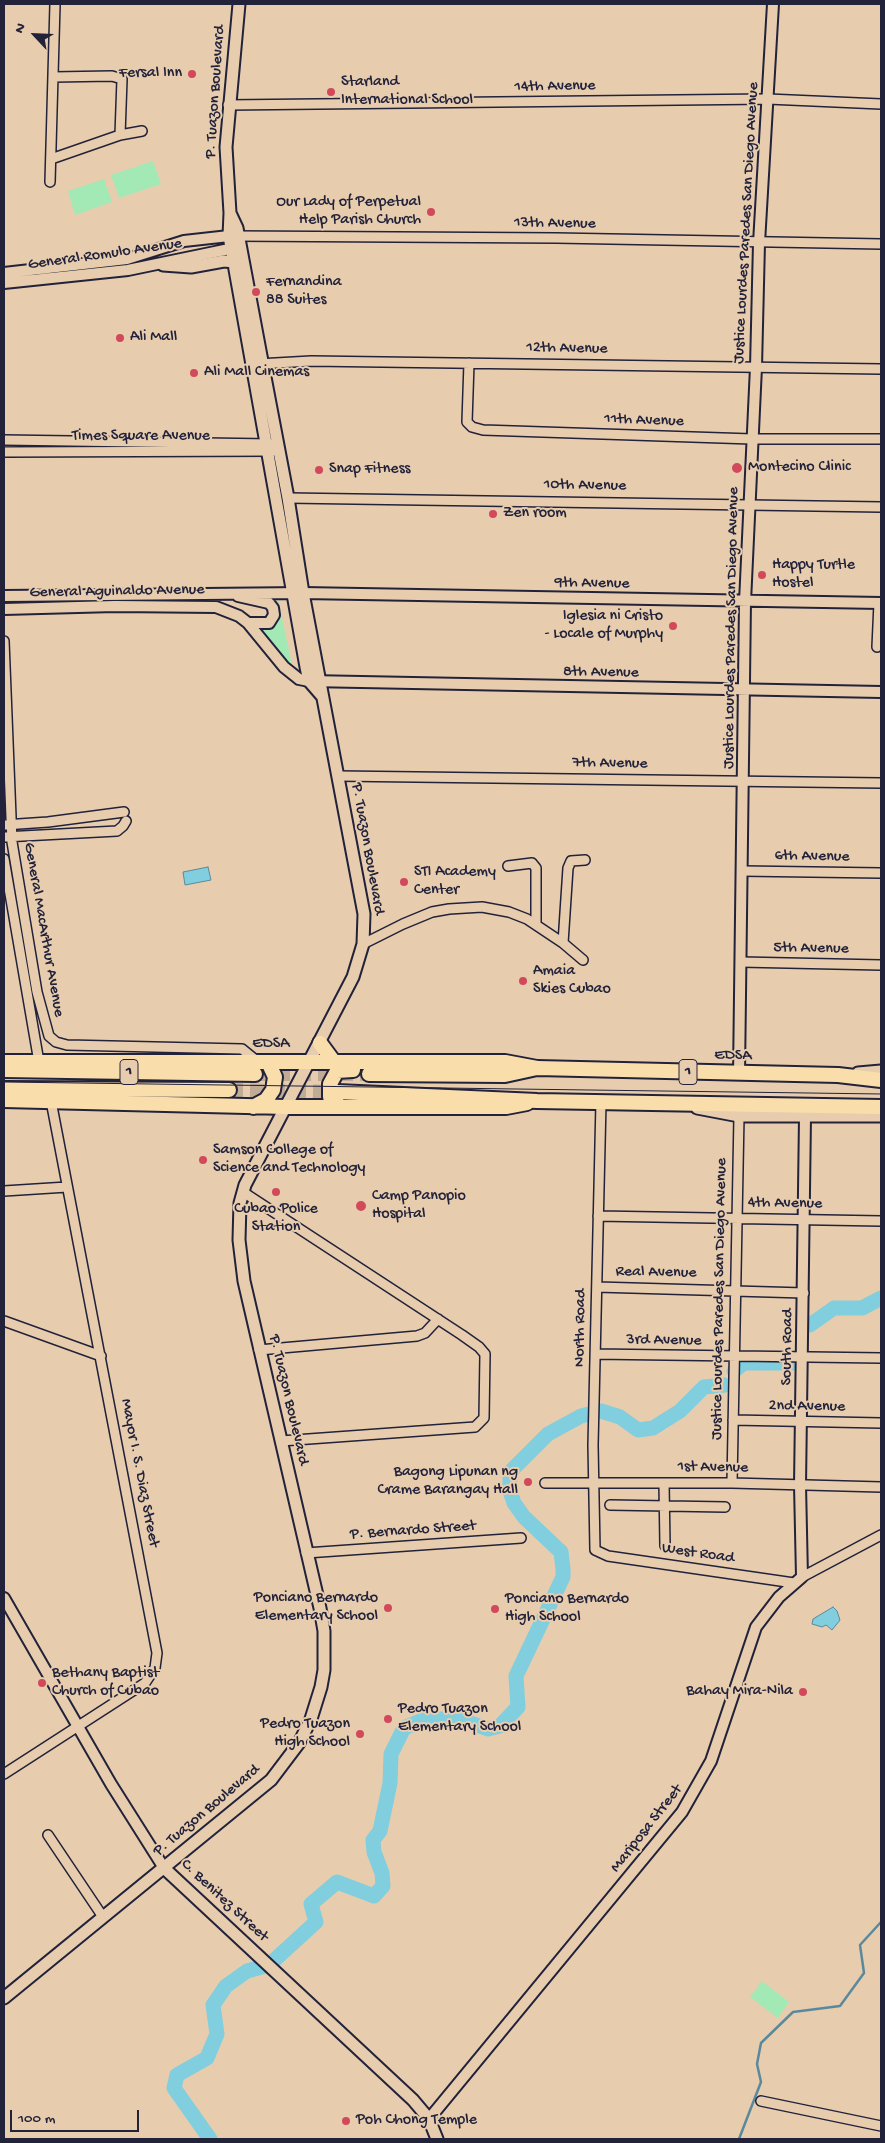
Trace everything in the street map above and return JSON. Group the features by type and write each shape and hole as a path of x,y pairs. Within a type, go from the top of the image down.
{"main road":[{"name":"P. Tuazon Boulevard","path":"4,1998 155,1876 168,1872 271,1780 299,1743 311,1719 321,1687 325,1646 320,1608 244,1281 239,1240 240,1204 243,1192 353,977 362,944 364,914 324,698 297,593 230,213 226,147 228,105 239,4"},
{"name":"P. Tuazon Boulevard","path":"234,242 234,262 258,364"},
{"path":"163,265 191,267 224,261 234,262"},
{"name":"P. Tuazon Boulevard","path":"272,447 288,498 308,681"},
{"path":"308,681 324,698"},
{"path":"320,1043 334,1062"},
{"name":"EDSA","path":"4,1062 260,1066"},
{"name":"EDSA","path":"4,1070 260,1066 334,1062 370,1068 505,1075 537,1068 739,1074 838,1075 881,1072"},
{"path":"253,1107 266,1100 273,1090 275,1077 260,1066"},
{"path":"341,1107 332,1101 329,1094 334,1075 339,1070 370,1068"},
{"name":"EDSA","path":"838,1075 881,1080"},
{"name":"1","path":"4,1089 229,1090"},
{"name":"1","path":"337,1092 537,1101 881,1107"},
{"name":"1","path":"4,1100 286,1108 506,1108 537,1101"},
{"name":"1","path":"668,1103 739,1116 881,1116"},
{"name":"C. Benitez Street","path":"168,1872 387,2075 429,2119 437,2139"}],"street":[{"path":"50,182 55,4"},
{"name":"Justice Lourdes Paredes San Diego Avenue","path":"739,1074 748,507 756,367 759,243 773,4"},
{"path":"54,77 112,76 122,79 120,135"},
{"name":"14th Avenue","path":"228,105 768,99 881,104"},
{"path":"51,159 120,135 142,131"},
{"name":"13th Avenue","path":"234,242 408,237 881,244"},
{"path":"184,241 189,248 186,260"},
{"name":"General Romulo Avenue","path":"4,273 127,259 184,241 234,242"},
{"name":"General Romulo Avenue","path":"4,283 163,265 186,260 234,242"},
{"name":"12th Avenue","path":"258,364 311,360 881,369"},
{"name":"11th Avenue","path":"469,363 467,422 472,427 483,430 752,439 881,439"},
{"name":"Times Square Avenue","path":"4,440 272,447"},
{"name":"Times Square Avenue","path":"4,452 272,447"},
{"name":"10th Avenue","path":"288,498 627,502 748,507 881,507"},
{"path":"231,593 248,600 269,604 273,608 274,615 269,623 248,623"},
{"name":"General Aguinaldo Avenue","path":"4,596 297,593"},
{"name":"9th Avenue","path":"297,593 880,603"},
{"path":"877,647 880,603"},
{"name":"General Aguinaldo Avenue","path":"4,609 204,606 226,610 248,623 284,667 299,678 320,682"},
{"name":"General MacArthur Avenue","path":"4,640 8,837 46,1031 52,1039 67,1045 242,1049 260,1066"},
{"name":"8th Avenue","path":"320,682 881,692"},
{"name":"7th Avenue","path":"338,776 881,783"},
{"path":"8,824 125,817 117,831 55,836 8,837"},
{"name":"General MacArthur Avenue","path":"4,859 39,1062"},
{"path":"563,943 568,868 571,861 585,860"},
{"path":"508,866 532,863 536,868 536,924"},
{"name":"6th Avenue","path":"742,870 881,872"},
{"path":"362,944 403,924 448,909 474,907 509,912 536,924 584,960"},
{"name":"5th Avenue","path":"741,962 881,965"},
{"name":"Mayor I. S. Diaz Street","path":"4,1774 145,1684 155,1668 157,1653 51,1101"},
{"name":"North Road","path":"598,1553 595,1546 593,1445 601,1102"},
{"name":"Justice Lourdes Paredes San Diego Avenue","path":"732,1483 739,1116"},
{"name":"South Road","path":"798,1580 804,1293 805,1116"},
{"path":"4,1191 67,1187"},
{"path":"243,1192 462,1335 479,1347 484,1354 484,1418 475,1427 281,1441"},
{"name":"4th Avenue","path":"598,1216 881,1221"},
{"name":"Real Avenue","path":"597,1287 804,1293"},
{"path":"259,1350 417,1336 425,1332 438,1320"},
{"path":"4,1321 101,1356"},
{"name":"3rd Avenue","path":"595,1354 733,1358 881,1358"},
{"name":"2nd Avenue","path":"732,1420 881,1423"},
{"name":"1st Avenue","path":"545,1483 732,1483 881,1487"},
{"path":"664,1483 665,1546"},
{"path":"610,1505 726,1506"},
{"name":"Mariposa Street","path":"429,2119 682,1812 711,1762 756,1627 773,1604 798,1580 881,1535"},
{"name":"P. Bernardo Street","path":"306,1553 522,1538"},
{"name":"West Road","path":"598,1553 798,1580"},
{"name":"C. Benitez Street","path":"4,1598 78,1726 168,1872"},
{"path":"48,1834 104,1917"},
{"path":"761,2101 881,2126"}],"green space":[{"path":"153,161 161,184 119,198 111,175"},
{"path":"104,179 112,202 75,215 68,191"},
{"path":"278,599 293,669 255,627 275,621"},
{"path":"762,1981 789,2002 778,2018 750,1997"}],"water":[{"path":"208,867 211,880 185,885 183,872"},
{"path":"833,1607 837,1611 840,1620 832,1630 826,1625 822,1627 812,1624 813,1619"}],"waterway":[{"path":"810,1325 834,1308 862,1308 881,1298"},
{"path":"734,1371 744,1363 793,1363"},
{"path":"210,2139 174,2088 177,2075 207,2058 217,2034 213,2005 226,1986 247,1971 269,1965 316,1922 311,1904 337,1882 374,1896 383,1886 382,1873 374,1852 373,1840 380,1831 390,1783 391,1754 404,1728 428,1718 465,1721 488,1729 500,1726 518,1707 516,1676 563,1577 563,1569 561,1552 524,1517 514,1503 510,1491 510,1472 548,1434 581,1416 601,1411 620,1417 638,1430 653,1428 680,1411 704,1387 725,1385"},
{"path":"739,2139 761,2082 757,2064 761,2043 793,2012 840,2006 864,1973 860,1945 881,1922"}],"tunnel":[{"path":"255,1074 369,1074"},
{"path":"229,1090 337,1092"}],"tram line":[{"path":"4,1082 881,1094"}],"place":[{"name":"Fersal Inn","path":"192,74"},
{"name":"Starland International School","path":"331,92"},
{"name":"Our Lady of Perpetual Help Parish Church","path":"431,212"},
{"name":"Fernandina 88 Suites","path":"256,292"},
{"name":"Ali Mall","path":"120,338"},
{"name":"Ali Mall Cinemas","path":"194,373"},
{"name":"Montecino Clinic","path":"737,468"},
{"name":"Snap Fitness","path":"319,470"},
{"name":"Zen room","path":"493,514"},
{"name":"Happy Turtle Hostel","path":"762,575"},
{"name":"Iglesia ni Cristo - Locale of Murphy","path":"673,626"},
{"name":"STI Academy Center","path":"404,882"},
{"name":"Amaia Skies Cubao","path":"523,981"},
{"name":"Samson College of Science and Technology","path":"203,1160"},
{"name":"Cubao Police Station","path":"276,1192"},
{"name":"Camp Panopio Hospital","path":"361,1206"},
{"name":"Bagong Lipunan ng Crame Barangay Hall","path":"528,1482"},
{"name":"Ponciano Bernardo Elementary School","path":"388,1608"},
{"name":"Ponciano Bernardo High School","path":"495,1609"},
{"name":"Bethany Baptist Church of Cubao","path":"42,1683"},
{"name":"Bahay Mira-Nila","path":"803,1692"},
{"name":"Pedro Tuazon Elementary School","path":"388,1719"},
{"name":"Pedro Tuazon High School","path":"360,1734"},
{"name":"Poh Chong Temple","path":"346,2121"}]}
